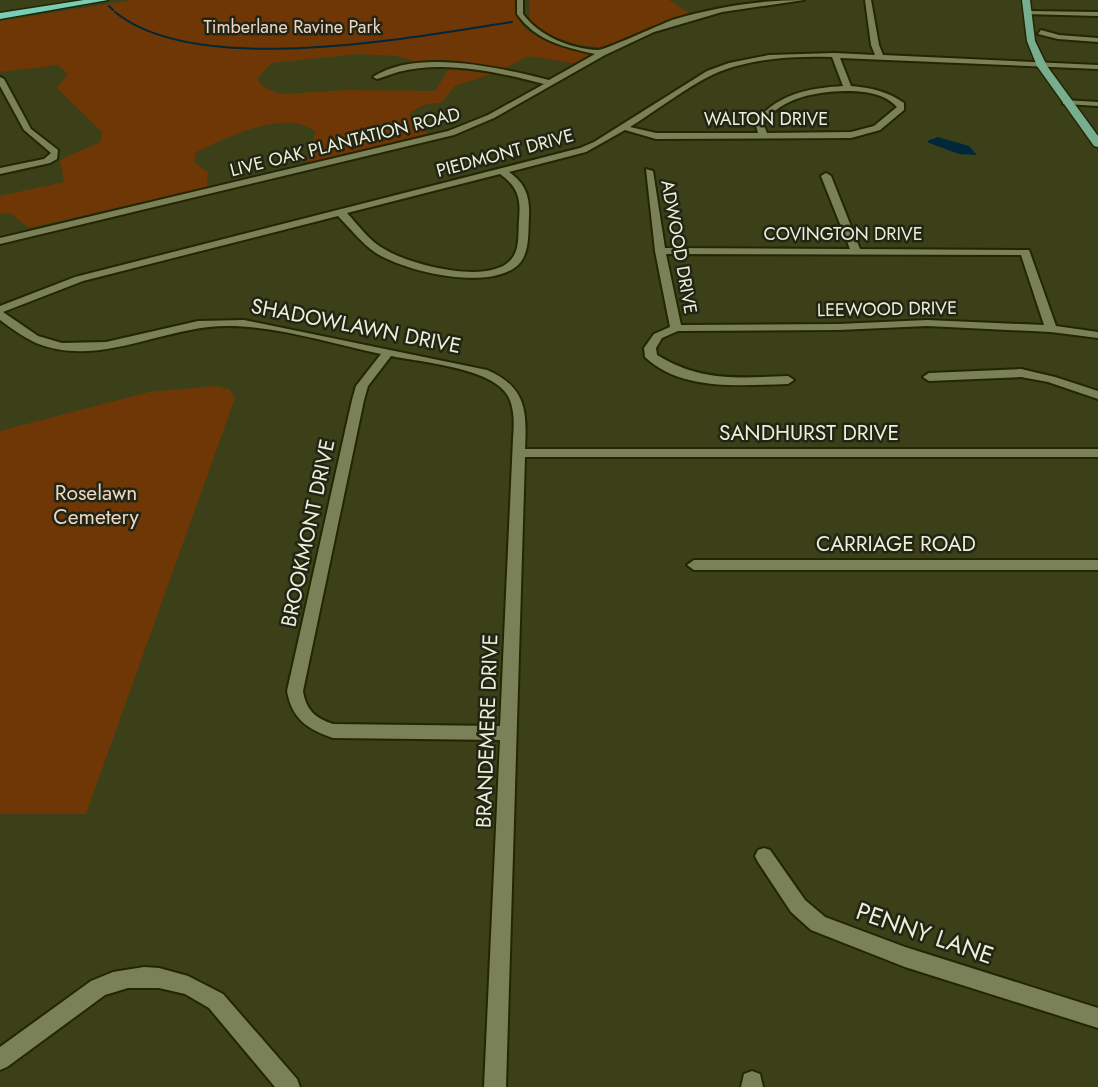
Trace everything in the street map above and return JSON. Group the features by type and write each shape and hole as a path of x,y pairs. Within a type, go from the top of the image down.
{"highway":[{"path":"0,10 68,0"},
{"path":"0,16 103,0"}],"main road":[{"path":"1026,0 1043,38 1031,38"},
{"path":"1037,0 1032,14 1031,38 1097,137"},
{"path":"1048,66 1049,54"}],"street":[{"path":"520,0 520,14 533,29 556,41 602,53"},
{"name":"LIVE OAK PLANTATION ROAD","path":"0,241 433,139 490,118 602,53 681,18 770,1 801,0"},
{"path":"868,0 875,45 880,57"},
{"path":"1032,14 1098,14"},
{"path":"1043,38 1098,40"},
{"path":"763,135 760,120 797,93 848,89 835,55"},
{"name":"PIEDMONT DRIVE","path":"0,312 79,279 583,150 699,79 725,67 780,56 835,55 1098,67"},
{"path":"377,77 397,68 468,68 500,70 550,83"},
{"path":"0,79 28,130 55,152 54,157 47,161 0,172"},
{"name":"WALTON DRIVE","path":"622,127 656,136 858,134 877,128 901,106 896,99 880,93 848,89"},
{"path":"1075,102 1098,103"},
{"path":"340,212 379,251 395,259 454,274 494,273 512,265 520,254 526,204 520,186 502,171"},
{"name":"ADWOOD DRIVE","path":"649,172 660,251 676,328"},
{"path":"825,176 856,251"},
{"name":"COVINGTON DRIVE","path":"660,251 1025,251 1051,329"},
{"name":"SHADOWLAWN DRIVE","path":"0,312 43,342 72,348 106,347 180,327 229,322 256,324 483,372 502,382"},
{"name":"LEEWOOD DRIVE","path":"676,328 839,327 927,323 1051,329 1098,335"},
{"path":"676,328 658,336 649,352 651,357 679,374 700,380 788,380"},
{"name":"BROOKMONT DRIVE","path":"388,352 362,386 358,400 295,691 302,716 314,726 345,732 510,733"},
{"path":"929,377 950,374 1028,374 1098,395"},
{"name":"BRANDEMERE DRIVE","path":"495,1087 520,412 517,398 502,382"},
{"name":"SANDHURST DRIVE","path":"519,453 1098,453"},
{"name":"CARRIAGE ROAD","path":"694,565 1098,565"},
{"name":"PENNY LANE","path":"764,856 798,906 818,924 905,957 1098,1018"},
{"path":"0,1060 111,981 172,978 201,990 216,1000 289,1087"}],"green space":[{"name":"Timberlane Ravine Park","path":"132,0 515,0 516,13 522,24 532,33 558,46 593,55 578,64 528,56 507,67 425,64 396,56 357,54 272,63 257,78 263,87 280,94 349,90 435,91 448,70 497,72 455,86 441,103 423,105 412,112 409,115 430,136 320,161 306,161 313,147 315,131 302,125 271,124 239,133 196,152 194,162 208,172 207,187 29,228 10,213 0,214 0,196 64,182 60,160 100,142 102,132 57,88 68,74 58,65 0,72 0,21"},
{"path":"530,0 669,0 689,13 606,47 597,47 563,40 543,31 529,17"},
{"name":"Roselawn Cemetery","path":"215,386 229,389 235,398 86,814 0,814 0,431 149,392"}],"water":[{"path":"938,137 969,146 977,155 959,154 927,141"}],"waterway":[{"path":"109,6 113,10"},
{"path":"115,12 152,32 198,44 251,49 365,43 512,22"}]}
